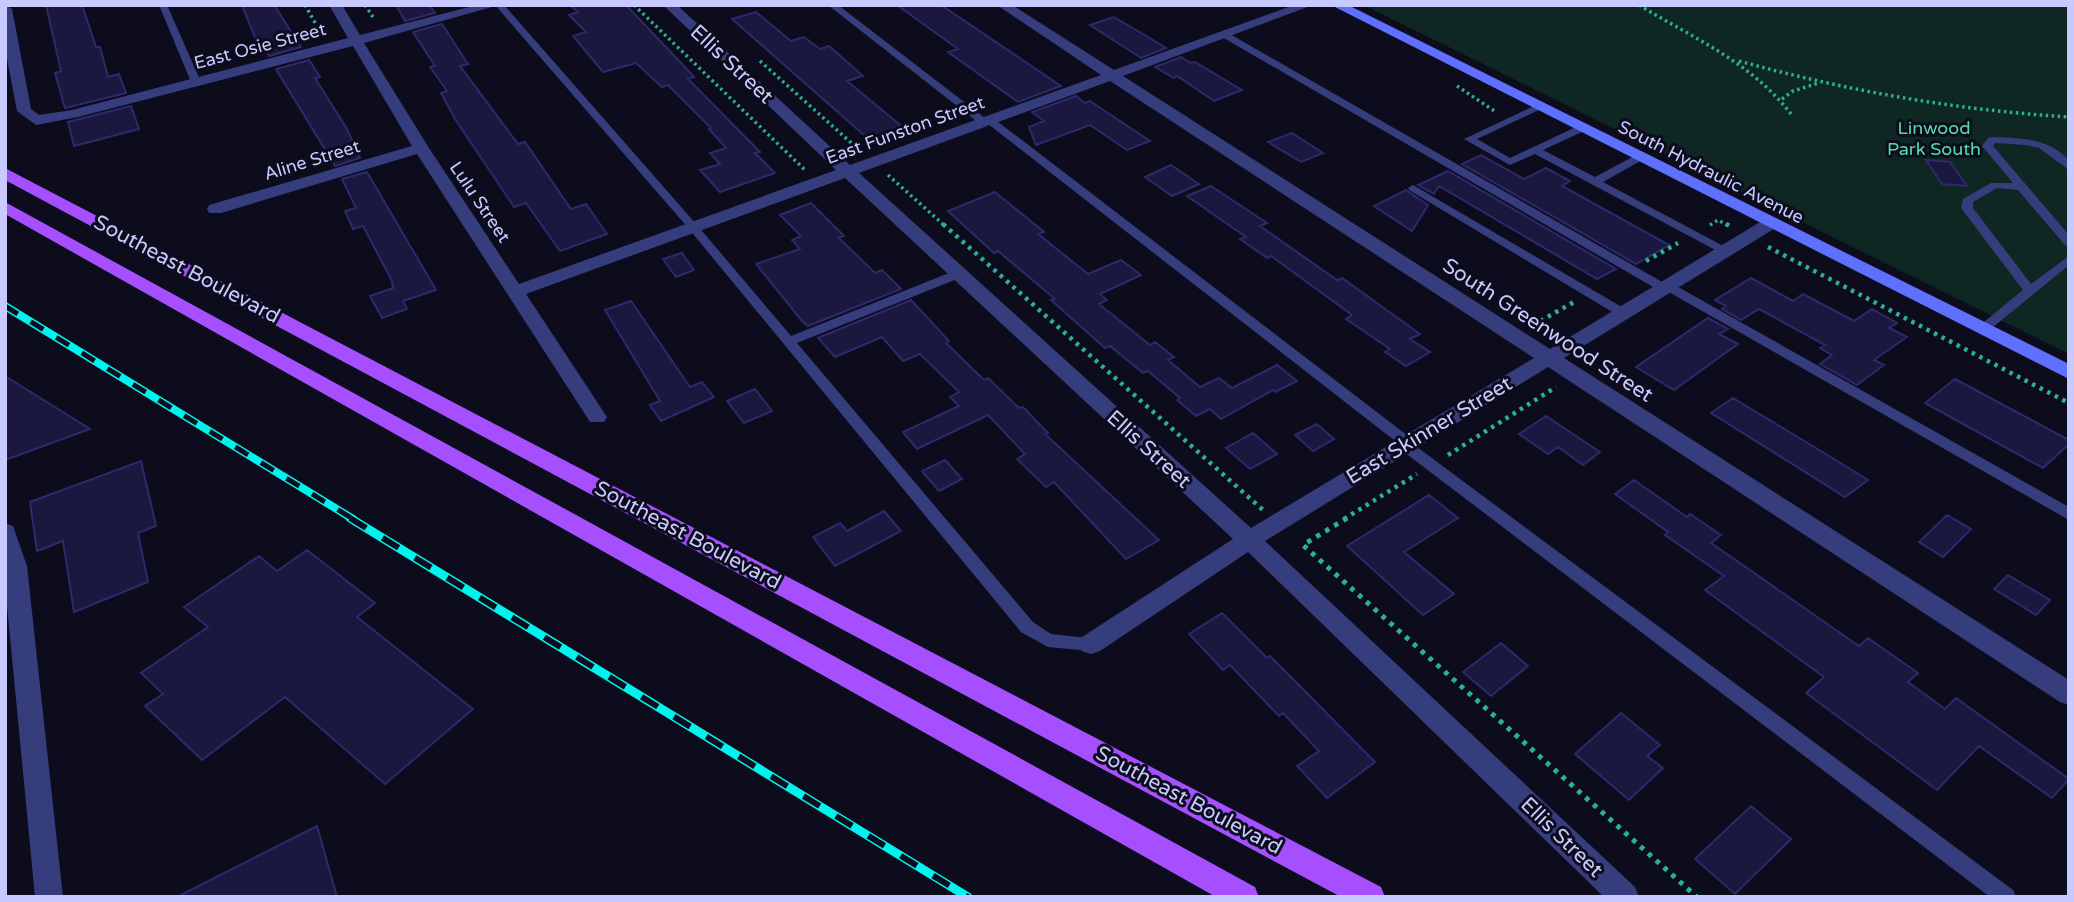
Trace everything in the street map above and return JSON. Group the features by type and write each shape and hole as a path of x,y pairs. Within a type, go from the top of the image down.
{"main road":[{"name":"Southeast Boulevard","path":"5,173 1371,897"},
{"name":"Southeast Boulevard","path":"5,207 1245,897"}],"street":[{"name":"Lulu Street","path":"335,5 421,148 597,416"},
{"name":"East Osie Street","path":"5,9 24,111 36,120 73,114 493,5"},
{"name":"Ellis Street","path":"669,5 1249,540 1625,897"},
{"name":"South Greenwood Street","path":"1003,5 2069,694"},
{"name":"East Funston Street","path":"516,291 1307,5"},
{"name":"South Hydraulic Avenue","path":"1337,5 2069,372"},
{"name":"Aline Street","path":"215,209 421,148"},
{"name":"East Skinner Street","path":"1091,644 1249,540 1771,223"},
{"path":"5,532 15,566 49,897"}],"lane":[{"path":"163,5 196,82"},
{"path":"499,5 693,227 1027,627 1048,640 1091,644"},
{"path":"832,5 1432,465 2006,897"},
{"path":"1225,35 1631,269 2069,514"},
{"path":"1540,107 1469,139 1510,162 1582,128"},
{"path":"2069,167 2055,151 2040,143 1992,140 1987,146 2069,243"},
{"path":"1535,150 1724,251"},
{"path":"1594,181 1640,158"},
{"path":"2022,187 1995,186 1967,201 1966,208 2030,291"},
{"path":"1413,188 1623,313"},
{"path":"1983,329 2069,259"},
{"path":"789,341 958,274"}],"path":[{"path":"305,5 326,40"},
{"path":"365,5 380,27"},
{"path":"634,5 807,171"},
{"path":"1639,5 1671,26 1739,61 1820,83 1920,103 2069,117"},
{"path":"756,58 1697,897"},
{"path":"1739,61 1782,99 1791,114"},
{"path":"1782,99 1793,90 1820,83"},
{"path":"1631,269 1718,220 2069,403"},
{"path":"1525,330 1590,293"},
{"path":"1303,545 1557,387"}],"green space":[{"name":"Linwood Park South","path":"1364,5 2069,5 2069,354"}],"building":[{"path":"46,5 82,5 96,47 100,47 108,77 119,74 126,93 65,108 55,73 61,71"},
{"path":"242,5 274,5 301,47 269,56 259,39 256,40"},
{"path":"396,5 429,5 435,13 405,21"},
{"path":"570,5 626,5 694,77 688,79 760,152 755,153 775,173 720,192 700,170 720,164 710,153 726,148 709,129 711,128 668,85 662,87 636,63 603,72 573,36 586,32 569,15 578,12"},
{"path":"897,5 941,5 1061,86 1018,102 948,52 958,49"},
{"path":"756,12 791,41 804,37 820,49 829,46 863,76 847,81 905,129 873,143 732,19"},
{"path":"1114,17 1166,48 1141,58 1090,25"},
{"path":"442,24 468,64 460,66 518,144 525,142 571,209 586,204 607,234 560,251 526,203 514,207 455,119 441,93 447,91 430,67 435,66 413,32"},
{"path":"1181,57 1191,63 1195,62 1242,90 1214,101 1177,76 1174,78 1155,67"},
{"path":"309,60 320,77 315,78 347,129 360,158 335,166 276,69"},
{"path":"1076,96 1085,103 1090,101 1150,141 1127,150 1090,125 1036,145 1029,127 1044,121 1032,112"},
{"path":"131,106 139,129 74,146 68,122"},
{"path":"1292,133 1323,153 1301,162 1268,142"},
{"path":"1481,155 1524,179 1546,168 1570,181 1562,186 1669,245 1636,264 1462,164"},
{"path":"1926,160 1950,162 1967,186 1942,184"},
{"path":"1171,165 1199,184 1172,196 1145,177"},
{"path":"1448,171 1616,269 1597,279 1439,186 1434,194 1418,185"},
{"path":"367,172 436,290 403,301 407,309 382,318 370,296 393,288 392,281 363,226 353,229 345,211 356,208 342,179"},
{"path":"1211,186 1267,223 1260,226 1337,280 1342,278 1420,334 1410,339 1430,352 1406,366 1385,352 1390,349 1346,319 1352,315 1271,256 1267,258 1240,239 1246,237 1187,196"},
{"path":"1406,190 1428,205 1412,231 1374,206"},
{"path":"995,192 1044,232 1038,234 1088,274 1121,260 1141,275 1100,294 1107,300 1099,304 1150,345 1155,342 1174,357 1168,360 1200,387 1219,378 1232,388 1277,365 1297,381 1275,392 1273,390 1221,419 1210,409 1196,416 1177,400 1180,398 1148,371 1143,373 1110,346 1105,348 1051,300 1055,299 998,251 994,253 948,211"},
{"path":"811,203 844,236 839,238 875,273 882,270 901,289 808,326 802,321 756,264 800,249 792,240 801,236 780,215"},
{"path":"682,253 694,270 676,277 663,259"},
{"path":"1751,278 1793,301 1803,294 1854,321 1872,309 1897,323 1889,328 1907,337 1874,360 1884,365 1857,385 1820,364 1832,355 1820,348 1825,345 1759,309 1741,320 1722,309 1726,306 1715,300"},
{"path":"911,300 949,341 946,343 984,380 988,378 1019,408 1023,407 1048,433 1045,434 1159,540 1126,559 1054,482 1046,487 1017,459 1025,454 988,415 917,449 903,432 959,406 950,397 959,392 920,354 903,361 882,337 835,357 818,338"},
{"path":"631,301 690,387 702,382 714,397 661,421 650,405 660,401 605,310"},
{"path":"1708,318 1728,329 1719,334 1738,344 1674,390 1636,367"},
{"path":"5,376 90,429 5,460"},
{"path":"1955,379 2069,440 2069,444 2043,468 1925,403"},
{"path":"755,389 772,411 744,423 727,401"},
{"path":"1733,398 1868,480 1845,497 1711,413"},
{"path":"1546,416 1600,452 1583,465 1558,447 1548,454 1519,434"},
{"path":"1317,424 1334,439 1313,451 1295,435"},
{"path":"1253,433 1277,454 1250,469 1226,448"},
{"path":"945,460 962,479 939,491 922,471"},
{"path":"141,461 156,526 138,533 148,582 74,612 63,541 37,551 30,502"},
{"path":"1634,480 1687,517 1690,514 1721,535 1711,543 1859,646 1868,638 1918,673 1908,682 1945,709 1956,698 2069,779 2052,798 1979,746 1937,790 1806,693 1824,677 1705,590 1724,576 1665,535 1668,532 1615,494"},
{"path":"1429,495 1458,518 1404,552 1454,594 1423,615 1347,546"},
{"path":"884,511 901,531 835,566 813,537 840,523 847,531"},
{"path":"1947,515 1971,529 1943,557 1919,542"},
{"path":"307,550 375,603 357,617 473,709 385,784 285,697 202,760 145,706 163,694 141,673 208,627 184,607 259,556 277,571"},
{"path":"2008,575 2050,600 2036,615 1994,589"},
{"path":"1222,613 1267,658 1270,656 1375,762 1327,798 1297,766 1319,751 1283,713 1279,716 1230,665 1223,670 1189,634"},
{"path":"1501,643 1528,666 1491,696 1463,672"},
{"path":"1621,713 1660,745 1647,756 1663,768 1629,800 1575,754"},
{"path":"1751,806 1791,839 1735,894 1695,859"},
{"path":"317,826 337,897 177,897"}],"railway":[{"path":"5,306 353,519"},
{"path":"350,518 968,897"}]}
